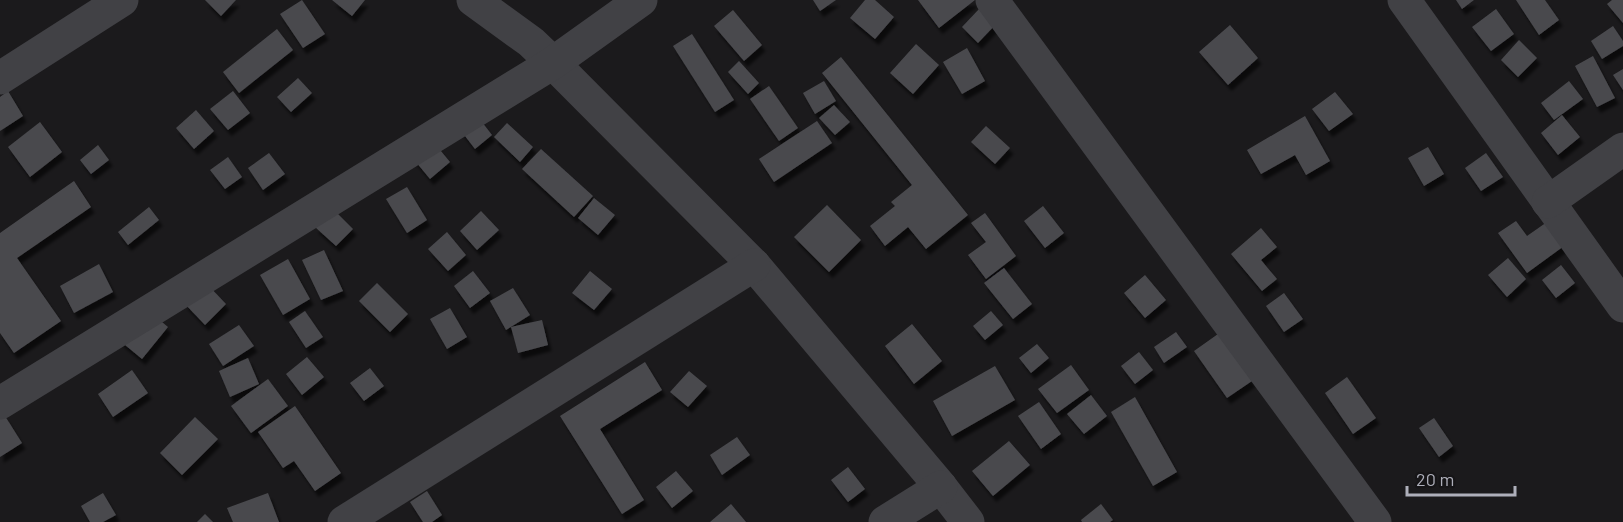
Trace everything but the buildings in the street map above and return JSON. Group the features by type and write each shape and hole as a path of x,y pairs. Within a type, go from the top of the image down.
{"street":[{"path":"0,78 122,0"},
{"path":"473,0 501,10 754,265 968,522"},
{"path":"0,403 553,63 641,0"},
{"path":"992,0 1375,522"},
{"path":"1404,0 1623,306"},
{"path":"1548,202 1623,149"},
{"path":"344,522 754,265"},
{"path":"885,522 941,487"}]}
